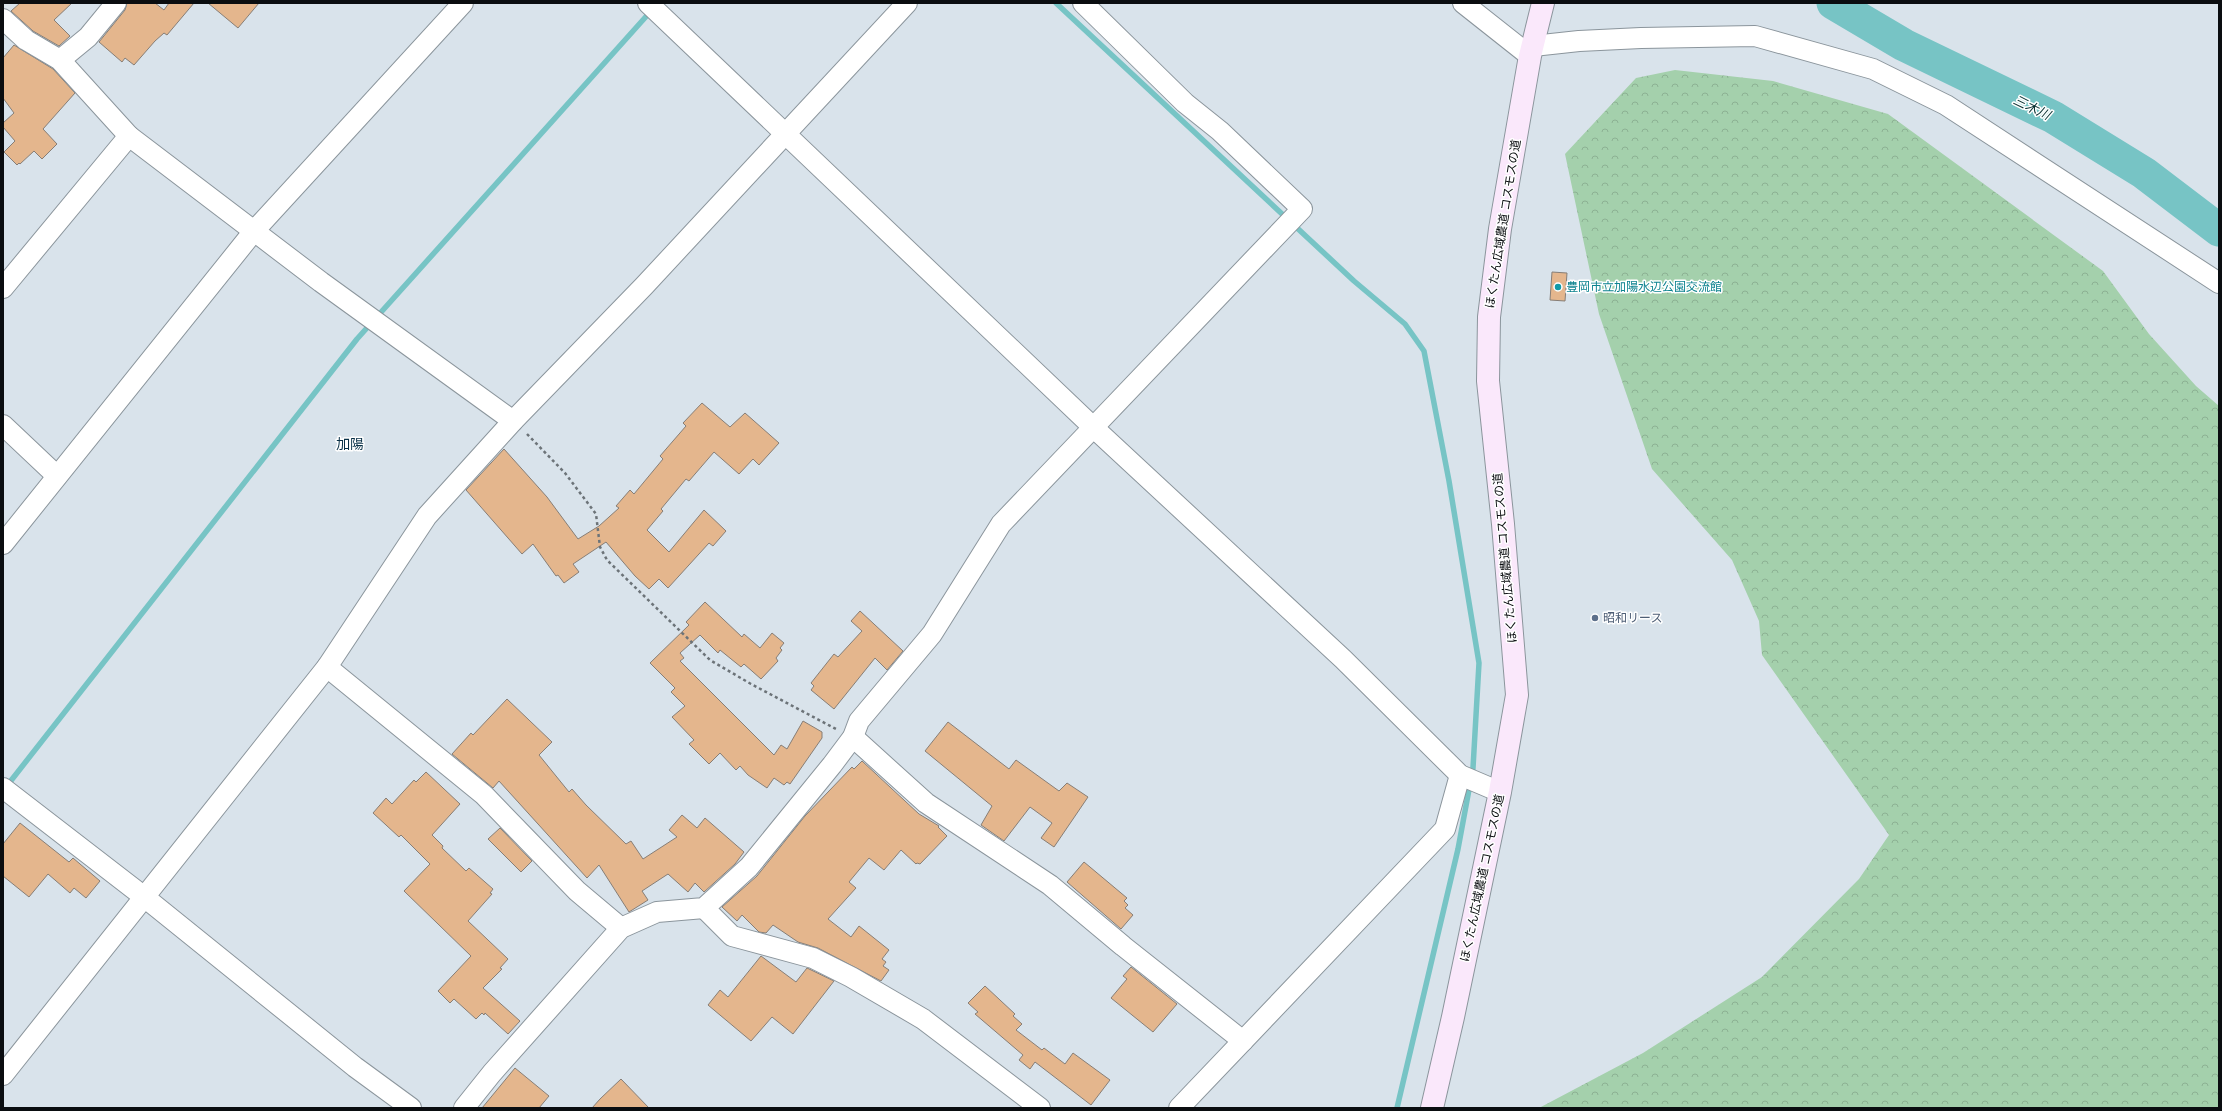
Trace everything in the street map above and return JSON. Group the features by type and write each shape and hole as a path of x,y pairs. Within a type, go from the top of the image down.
{"street":[{"path":"60,60 88,36 116,3"},
{"path":"3,544 254,231 463,3"},
{"path":"648,3 1094,428 1343,659 1460,775 1500,792"},
{"path":"3,1075 143,896 327,666 428,516 513,421 644,286 785,132 907,3"},
{"path":"464,1108 492,1073 621,928 657,912 704,908 749,867 853,737 859,720 932,634 1002,524 1302,209 1220,132 1186,103 1083,3"},
{"path":"1463,3 1532,51 1579,41 1641,38 1755,36 1873,70 1946,105 2219,283"},
{"name":"ほくたん広域農道 コスモスの道","path":"1432,1108 1453,1017 1500,792 1517,695 1503,524 1488,381 1489,317 1500,229 1532,51 1543,3"},
{"path":"3,19 26,40 60,60 129,136 254,231 513,421"},
{"path":"3,288 129,136"},
{"path":"3,425 57,476"},
{"path":"327,666 484,795 577,891 621,928"},
{"path":"853,737 926,803 1050,885 1122,946 1243,1041"},
{"path":"1179,1108 1445,829 1460,775"},
{"path":"3,788 143,896 355,1067 410,1108"},
{"path":"704,908 732,936 813,958 851,977 923,1019 1040,1108"}],"path":[{"path":"513,421 565,473 596,514 600,547 607,560 710,660 751,684 853,737"}],"green space":[{"path":"1675,70 1773,81 1888,114 2103,271 2149,334 2196,386 2219,406 2219,1108 1539,1108 1643,1053 1762,977 1859,879 1889,835 1762,655 1759,621 1732,560 1652,469 1599,314 1565,154 1636,78"}],"building":[{"path":"20,3 72,3 54,20 70,36 59,46 33,31 11,11"},
{"path":"127,3 155,3 164,10 169,3 194,3 167,35 164,33 155,41 134,65 125,58 122,62 99,42 125,10"},
{"path":"208,3 259,3 238,28"},
{"path":"14,45 53,69 75,93 43,129 57,144 42,159 34,151 17,165 4,152 15,141 3,127 3,123 14,113 3,98 3,58"},
{"name":"豊岡市立加陽水辺公園交流館","path":"1552,272 1567,273 1565,301 1550,300"},
{"path":"702,403 730,427 745,413 779,443 759,465 753,459 739,474 714,452 689,481 686,479 661,509 663,511 647,530 669,552 704,510 726,531 713,546 709,543 668,588 659,579 649,589 635,576 606,542 573,564 579,572 564,583 558,575 556,576 533,544 522,554 466,490 504,449 547,497 578,539 599,526 619,508 616,506 630,490 634,494 663,459 660,456 686,426 683,423"},
{"path":"705,602 742,637 744,634 760,648 772,633 784,643 780,648 782,650 776,658 778,661 761,679 744,664 741,667 720,650 718,653 700,635 680,653 684,658 680,661 774,755 781,745 787,749 803,721 822,732 822,738 790,784 787,782 784,785 774,778 767,788 748,775 740,766 736,770 720,753 709,764 689,744 694,740 672,717 685,706 671,692 675,688 650,663 689,625 686,622"},
{"path":"860,611 903,651 887,670 875,658 834,709 811,690 814,686 811,683 834,654 838,657 862,631 851,621"},
{"path":"507,699 552,742 539,755 569,792 572,789 586,805 626,844 631,841 643,859 677,837 669,830 682,815 697,828 705,818 744,852 735,864 704,892 695,883 688,892 668,874 642,891 648,900 629,912 599,865 587,878 499,781 493,788 452,754 471,733 473,735"},
{"path":"948,722 1009,769 1016,760 1059,791 1067,783 1088,797 1054,847 1041,838 1052,823 1030,807 1004,841 981,825 992,806 925,751"},
{"path":"862,761 919,814 939,826 938,827 947,836 920,864 916,864 901,850 884,870 869,858 849,882 856,888 828,919 851,937 859,926 889,950 882,959 886,962 883,966 889,970 881,981 818,948 798,942 773,925 766,933 759,932 742,915 737,921 722,907 757,876 805,816 852,767 854,769"},
{"path":"426,772 460,804 432,835 443,846 442,848 466,871 469,868 493,889 490,893 492,894 468,921 508,959 500,968 502,969 483,988 520,1021 508,1034 485,1013 484,1015 482,1013 476,1019 454,999 450,1003 438,991 471,956 404,891 430,864 401,835 399,837 373,813 386,798 392,804 414,780 416,782"},
{"path":"20,823 69,862 73,858 100,881 86,898 74,888 70,893 48,874 29,897 3,876 3,844"},
{"path":"500,828 532,861 521,872 488,839"},
{"path":"1084,862 1127,898 1124,901 1128,905 1125,908 1133,915 1121,929 1067,882"},
{"path":"761,956 796,982 807,968 834,981 793,1034 772,1017 751,1041 708,1005 720,990 728,997"},
{"path":"1131,967 1177,1004 1153,1032 1111,998 1127,979 1123,976"},
{"path":"985,986 1015,1014 1013,1016 1022,1024 1016,1030 1042,1050 1044,1048 1065,1064 1073,1053 1110,1080 1091,1105 1035,1062 1030,1069 1019,1060 1023,1055 975,1014 978,1012 968,1003"},
{"path":"515,1068 549,1096 539,1108 482,1108"},
{"path":"621,1079 649,1108 592,1108 600,1099"}],"waterway":[{"path":"1056,3 1354,281 1405,324 1424,351 1449,481 1479,663 1473,768 1458,849 1397,1108"},
{"name":"三木川","path":"1833,3 1904,45 2053,117 2144,173 2219,230"},
{"path":"6,787 357,339 651,11"}],"place":[{"name":"豊岡市立加陽水辺公園交流館","path":"1558,287"},
{"name":"昭和リース","path":"1595,618"}],"district":[{"name":"加陽","path":"350,444"}]}
